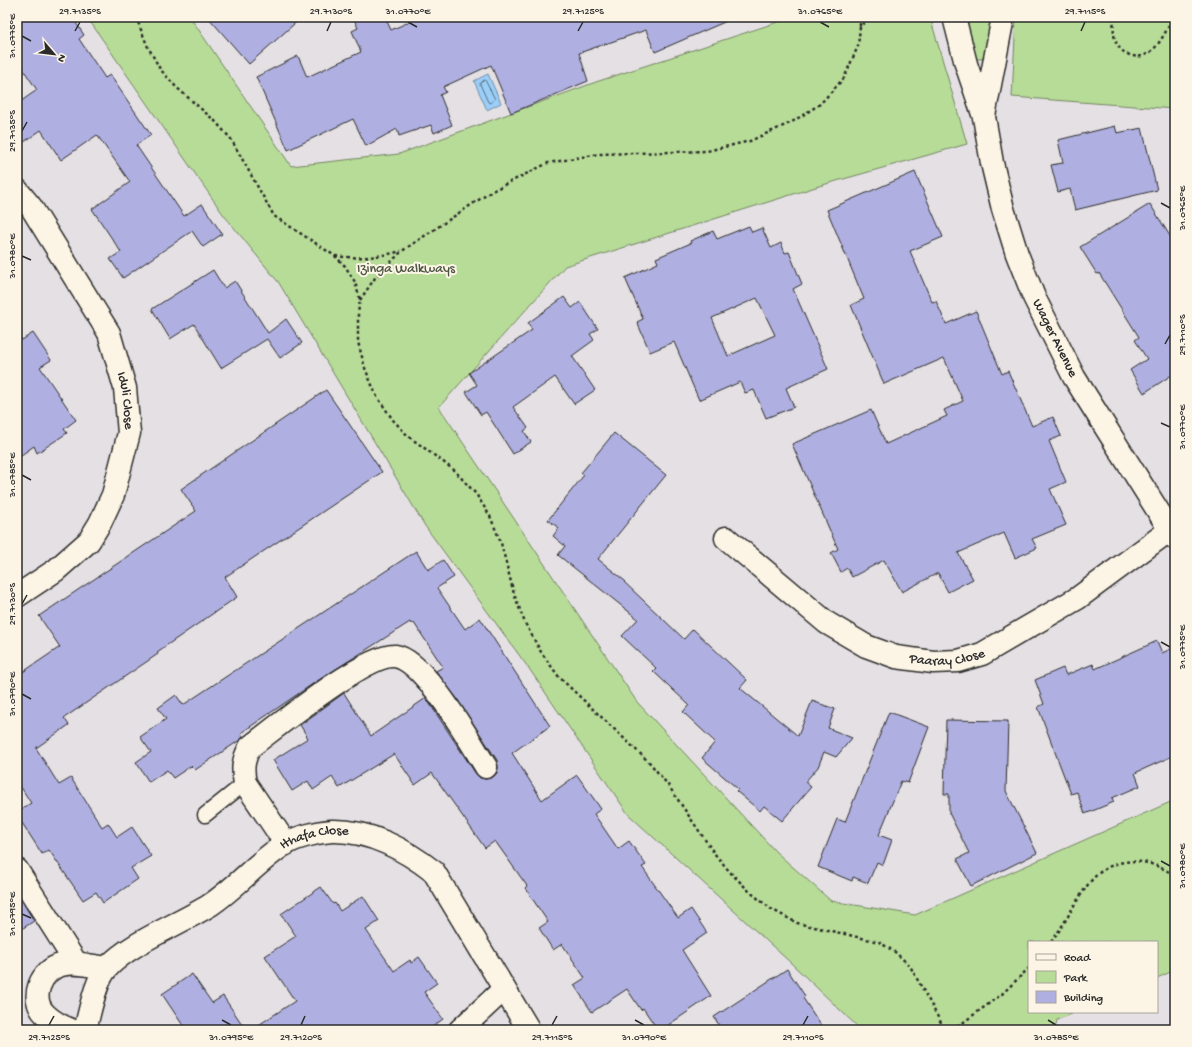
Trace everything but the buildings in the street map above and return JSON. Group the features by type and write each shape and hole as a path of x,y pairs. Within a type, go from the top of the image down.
{"street":[{"name":"Wager Avenue","path":"954,17 966,64 984,117 992,164 1004,209 1017,254 1034,297 1074,377 1172,534"},
{"name":"Wager Avenue","path":"984,117 1003,17"},
{"name":"Iduli Close","path":"17,190 31,207 109,333 125,388 129,433 113,495 100,523 88,541 56,570 17,596"},
{"name":"Paaray Close","path":"726,538 827,623 866,646 896,657 933,662 958,661 982,654 1078,598 1172,534"},
{"path":"286,844 245,783 242,772 243,760 250,747 338,681 379,658 395,656 411,664 444,701 486,767"},
{"name":"Ithafa Close","path":"85,1030 95,992 106,968 124,954 211,904 236,885 259,864 286,844 310,835 332,831 366,836 417,859 434,872 529,1030"},
{"path":"17,870 76,963"},
{"path":"70,1030 62,1027 44,1013 37,997 40,982 48,971 60,965 76,963 106,968"},
{"path":"460,1030 504,989"}],"lane":[{"path":"205,815 245,783"}],"path":[{"path":"136,17 147,45 160,69 176,87 215,121 231,139 274,216 335,256 346,266 355,282 360,300 358,313 358,342 365,368 376,395 393,420 408,436 454,470 476,494 490,516 501,543 514,594 525,623 541,652 559,677 650,763 714,852 730,872 750,892 771,909 797,922 879,942 896,952 910,966 945,1030"},
{"path":"360,300 375,278 402,251 492,191 548,163 599,154 706,151 750,141 792,122 820,104 844,78 858,46 860,17"},
{"path":"860,27 868,17"},
{"path":"1113,17 1115,39 1118,47 1131,56 1140,57 1148,54 1159,42 1174,17"},
{"path":"335,256 362,258 379,257 402,251"},
{"path":"1052,941 1060,931 1090,882 1100,872 1113,865 1127,861 1144,861 1161,866 1175,876"},
{"path":"953,1030 1002,994 1028,969"}],"green space":[{"name":"Izinga Walkways","path":"87,17 190,17 291,166 399,154 596,82 784,20 786,17 930,17 967,144 819,186 565,266 439,407 637,702 776,852 831,901 915,915 1175,800 1175,970 1158,978 1158,941 1028,941 1028,1013 1073,1013 1057,1020 1055,1030 861,1030 792,964 628,814 530,670 425,526 279,283 223,214"},
{"path":"964,17 992,17 985,59 976,59"},
{"path":"1016,17 1175,17 1175,109 1012,97"}],"water":[{"path":"488,74 501,103 487,110 474,81"}]}
